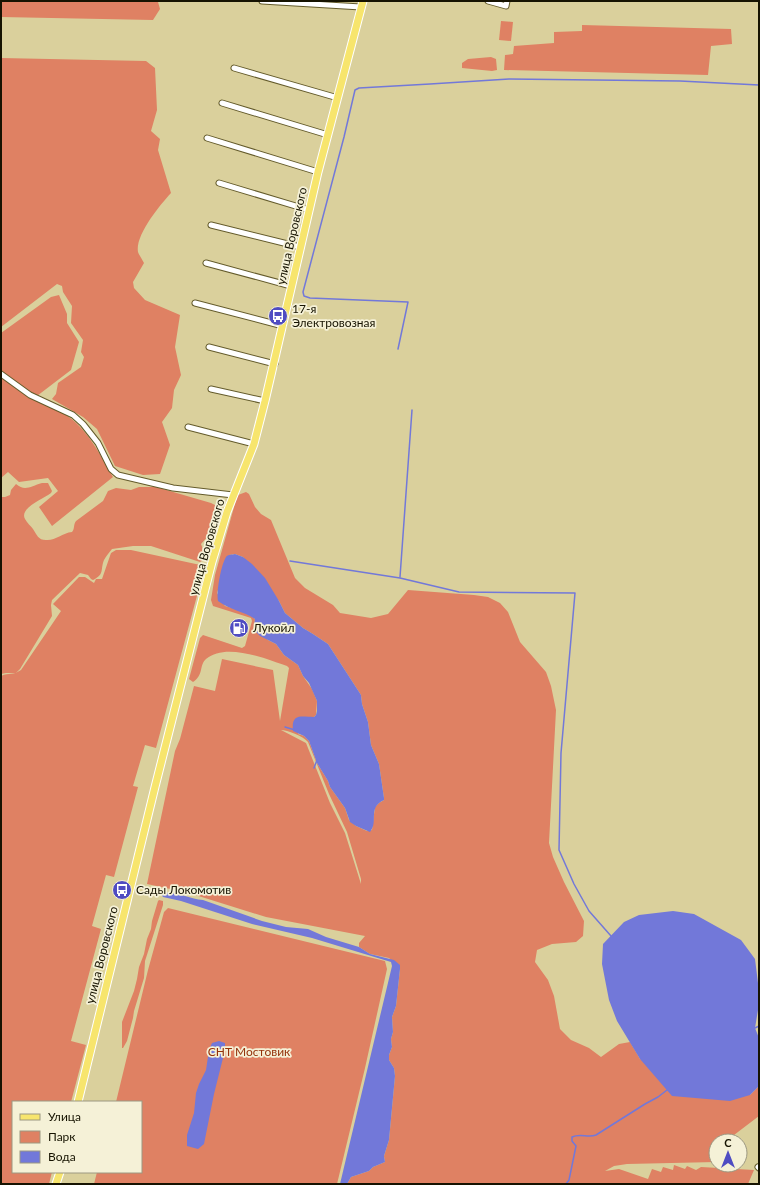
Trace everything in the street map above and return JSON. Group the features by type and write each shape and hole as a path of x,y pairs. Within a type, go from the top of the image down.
{"main road":[{"name":"улица Воровского","path":"78,1101 156,780 212,562 233,495 254,444 275,364 291,286 318,172 362,4"},
{"path":"56,1184 60,1173"}],"street":[{"path":"262,1 362,4"},
{"path":"488,1 506,3"},
{"path":"234,68 338,98"},
{"path":"222,103 328,135"},
{"path":"207,138 318,172"},
{"path":"219,183 309,210"},
{"path":"212,225 300,247"},
{"path":"206,264 291,286"},
{"path":"195,303 283,326"},
{"path":"209,347 275,364"},
{"path":"1,374 30,395 73,415 83,424 98,443 112,469 118,475 174,488 233,495"},
{"path":"211,389 265,401"},
{"path":"188,427 254,444"}],"green space":[{"path":"1,1 158,2 160,9 153,20 1,17"},
{"path":"501,21 513,22 511,41 499,40"},
{"path":"582,25 731,29 732,44 711,46 708,75 504,70 505,55 513,54 514,46 554,43 554,32 582,31"},
{"path":"491,57 496,59 497,70 492,71 462,68 462,63 468,59"},
{"path":"1,58 146,61 155,68 157,110 151,131 160,139 158,150 171,193 149,221 140,237 138,252 144,263 133,282 134,288 145,300 180,315 175,347 181,375 174,390 172,408 162,422 170,445 160,474 143,475 115,466 97,429 83,417 52,399 56,394 58,383 81,367 84,357 81,352 83,340 71,323 72,306 63,292 62,286 57,284 1,327"},
{"path":"59,295 67,314 67,323 79,342 71,370 33,399 72,419 92,442 113,477 52,526 39,507 58,491 48,478 19,482 8,472 1,478 1,333 51,297"},
{"path":"42,483 48,483 52,491 51,493 28,508 24,515 25,519 38,537 43,540 49,540 72,532 76,521 103,501 108,491 116,488 131,490 139,487 156,487 211,503 217,506 218,509 211,522 209,535 201,544 204,552 204,559 200,562 151,546 133,546 112,549 104,560 101,574 97,578 93,580 88,575 80,573 52,600 52,616 20,669 16,673 1,674 1,497 10,495 11,490 16,484 22,488 25,488"},
{"path":"246,492 249,494 255,507 261,514 271,520 295,578 305,588 333,605 340,613 371,618 388,614 408,590 488,597 500,603 508,612 520,642 546,672 551,686 556,710 549,843 553,857 564,882 584,921 583,936 576,942 552,944 537,950 535,962 548,980 554,996 560,1029 571,1040 589,1048 601,1057 619,1044 630,1042 640,1059 750,1095 759,1086 759,1116 737,1133 708,1133 708,1162 627,1164 614,1166 605,1171 619,1169 648,1179 652,1169 661,1172 663,1167 673,1170 674,1165 685,1169 687,1166 696,1170 701,1167 708,1167 708,1173 748,1173 748,1170 754,1170 748,1184 347,1184 351,1177 369,1171 373,1167 385,1162 384,1156 389,1140 395,1076 394,1068 389,1060 389,1055 392,1047 392,1017 396,1006 400,969 389,958 370,954 359,947 359,943 365,936 266,917 189,893 147,884 175,751 180,739 194,686 215,691 222,659 273,670 280,721 289,668 287,666 257,656 235,652 224,652 214,654 206,659 199,676 193,682 189,679 200,638 203,635 242,648 245,646 252,621 251,618 213,606 211,600 215,575 238,495","holes":["235,554 243,557 279,601 285,613 303,628 328,644 361,695 362,704 368,722 371,745 379,764 384,798 384,800 375,807 372,830 367,831 356,826 349,820 345,808 330,787 317,763 309,741 304,736 298,734 309,717 314,717 316,715 317,701 298,665 284,655 276,644 268,640 254,627 255,619 246,612 225,606 217,593 229,555","281,730 303,738 308,742 329,794 347,832 361,879 361,884 345,833 330,803 306,743"]},
{"path":"116,550 131,550 205,566 156,748 145,745 133,786 138,787 114,877 106,875 92,926 101,929 71,1041 86,1045 71,1101 12,1101 12,1173 52,1173 49,1184 1,1184 1,676 21,670 61,611 53,604 79,577 85,577 94,583 96,579 102,579 111,553"},
{"path":"159,900 163,901 163,905 145,961 144,978 127,1041 122,1048 122,1022 134,991 139,967"},
{"name":"СНТ Мостовик","path":"168,908 385,961 387,969 337,1184 94,1184 97,1173 142,1173 142,1101 116,1101 148,970 164,912"}],"water":[{"path":"235,554 243,557 252,564 265,578 285,613 303,628 328,644 361,695 362,704 368,722 371,745 379,764 384,798 384,800 379,803 374,811 374,823 370,832 350,822 345,808 330,787 317,763 309,741 304,736 293,731 295,719 298,717 314,717 317,711 317,701 309,683 303,676 298,665 284,655 276,644 260,636 256,632 254,627 255,619 218,601 218,586 224,561 228,555"},
{"path":"173,893 203,900 262,921 286,927 308,929 326,937 359,947 370,954 394,960 400,965 396,1006 392,1017 392,1047 389,1055 389,1060 394,1068 395,1076 389,1140 384,1156 385,1162 373,1167 369,1171 351,1177 347,1184 340,1184 392,966 391,962 312,938 252,924 181,901 163,897 161,894"},
{"path":"673,911 694,914 741,940 755,959 759,991 759,1004 755,1028 759,1038 759,1086 750,1095 730,1101 672,1096 640,1059 617,1021 609,1000 602,964 603,944 624,922 639,915"},
{"path":"219,1041 225,1043 225,1050 204,1144 198,1149 187,1146 187,1135 194,1113 196,1093 206,1070 209,1050 212,1043"}],"waterway":[{"path":"398,349 408,302 310,298 304,296 303,292 355,90 359,88 509,79 680,81 759,85"},
{"path":"400,577 412,410"},
{"path":"290,561 400,578 459,592 575,593 561,753 559,850 574,884 589,911 611,936"},
{"path":"285,727 295,730"},
{"path":"314,768 317,760"},
{"path":"755,1028 759,1026"},
{"path":"566,1184 569,1180 576,1146 572,1141 572,1137 578,1135 596,1135 667,1090"}],"place":[{"name":"17-я Электровозная","path":"278,316"},
{"name":"Лукойл","path":"239,628"},
{"name":"Сады Локомотив","path":"122,890"}]}
